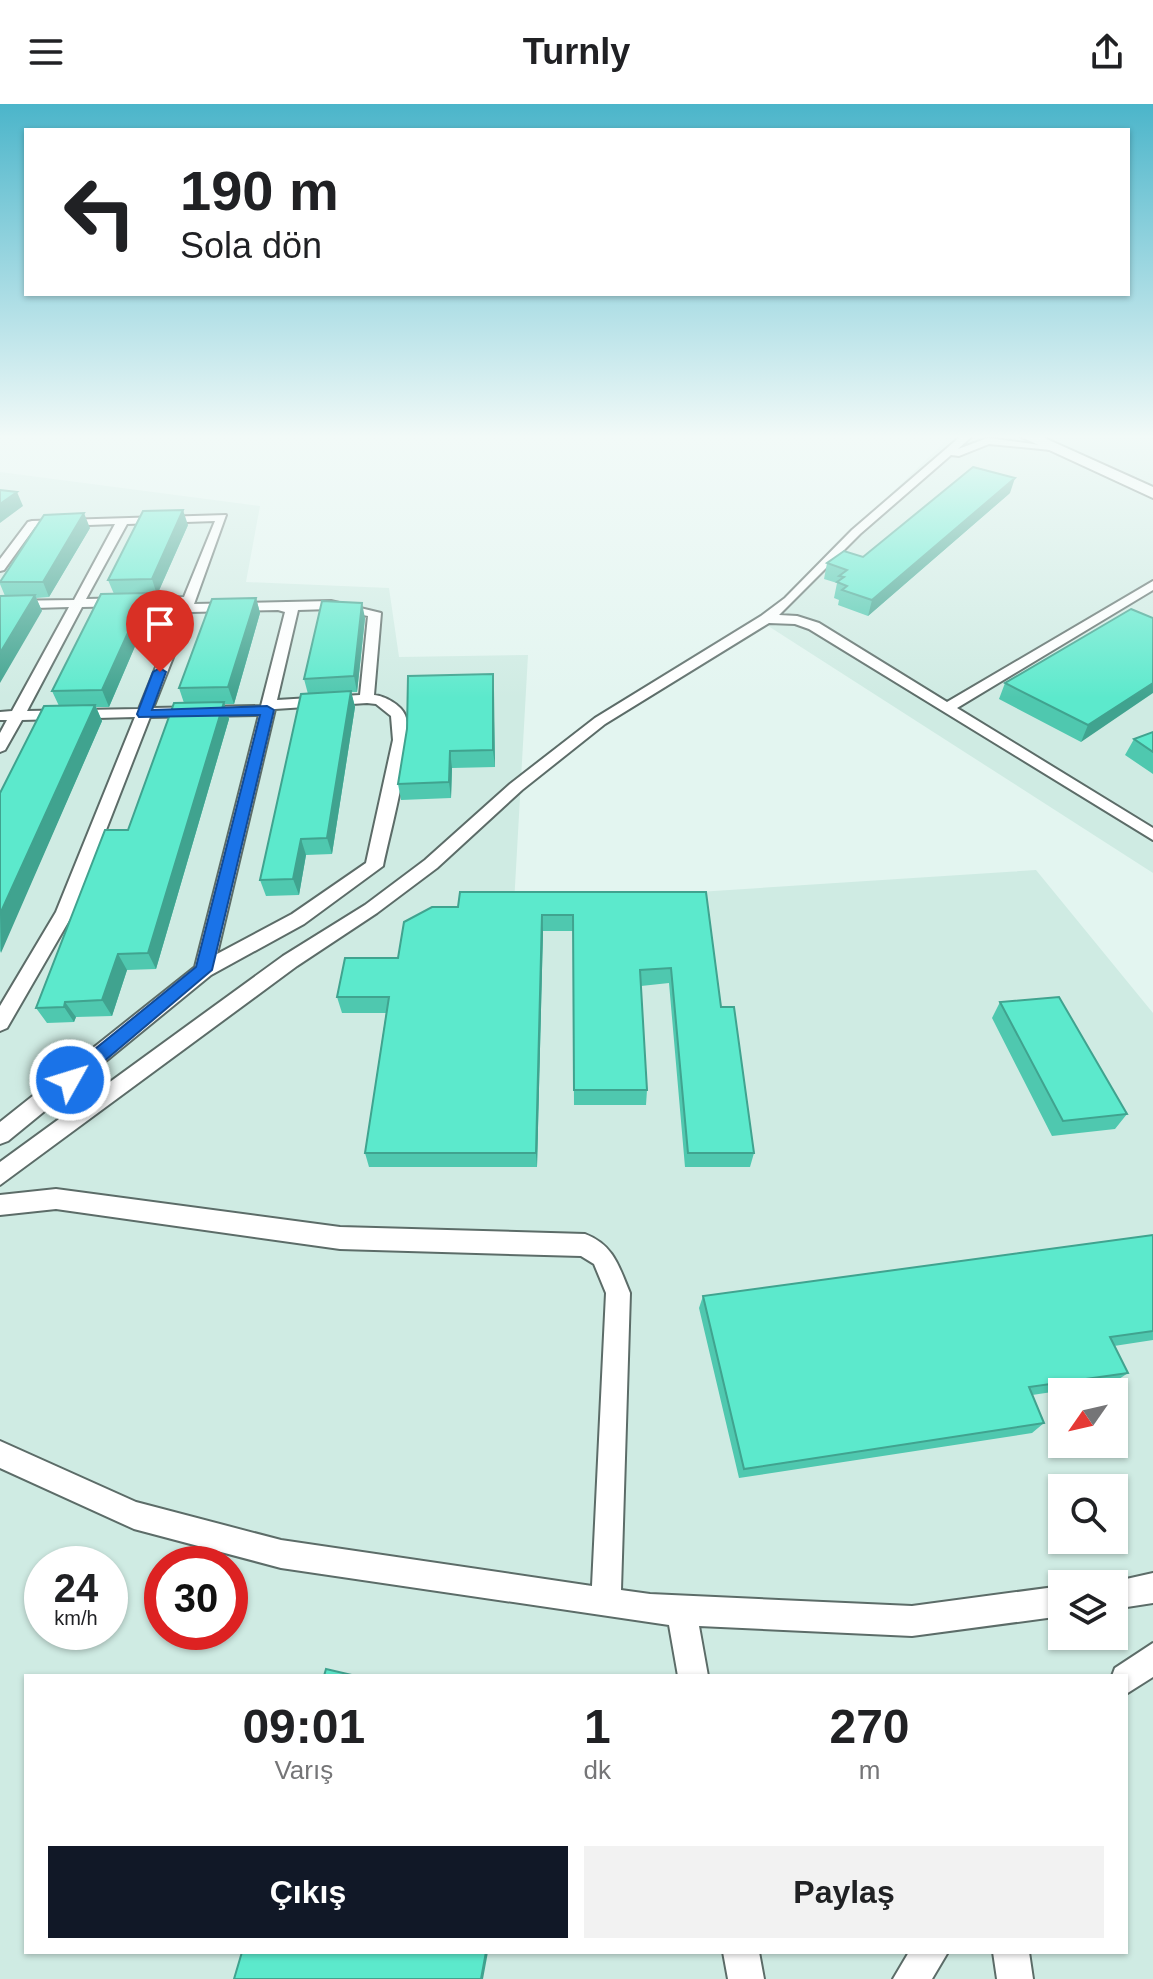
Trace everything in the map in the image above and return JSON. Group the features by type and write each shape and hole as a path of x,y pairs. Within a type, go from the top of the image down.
{"street":[{"path":"0,567 32,524 43,524"},
{"path":"0,747 121,524"},
{"path":"0,1023 65,912 219,524"},
{"path":"0,1175 277,970 371,909 431,864 516,787 600,721 766,619 866,524"},
{"path":"948,707 1153,585"},
{"path":"803,586 814,626"},
{"path":"0,605 331,605 375,613 367,699"},
{"path":"204,970 292,610 288,607"},
{"path":"766,619 797,620 814,626 1153,835"},
{"path":"0,716 144,714 367,699 380,700 398,715 401,740 374,866 298,919 204,970 0,1135"},
{"path":"0,1205 56,1199 340,1238 585,1245 603,1257 618,1293 606,1603"},
{"path":"0,1454 134,1515 281,1554 606,1603 682,1611 912,1621 1048,1603"},
{"path":"1128,1592 1153,1588"},
{"path":"682,1611 693,1674"},
{"path":"1128,1677 1153,1658"},
{"path":"741,1954 746,1979"},
{"path":"911,1979 929,1954"},
{"path":"1011,1954 1015,1979"}],"shaded area":[{"path":"0,524 257,524 246,582 389,588 399,657 528,655 514,904 1036,870 1153,1013 1153,1979 0,1979"},
{"path":"860,524 1153,524 1153,873 759,620"}],"building":[{"path":"38,524 78,524 43,582 0,582"},
{"path":"137,524 177,524 152,579 108,580"},
{"path":"904,524 962,524 872,600 842,590 847,586 837,582 847,570 827,563 844,551 863,557"},
{"path":"146,593 102,690 52,691 101,594"},
{"path":"35,595 0,653 0,596"},
{"path":"256,598 228,687 179,688 212,599"},
{"path":"322,601 362,603 354,676 304,679"},
{"path":"1131,609 1153,618 1153,683 1088,725 1005,683"},
{"path":"493,674 493,750 450,751 449,782 398,784 407,729 408,676"},
{"path":"351,691 327,838 301,839 293,879 260,880 301,694"},
{"path":"224,702 148,953 118,954 102,1000 65,1002 64,1007 36,1008 105,830 128,830 174,703"},
{"path":"95,705 0,914 0,793 44,706"},
{"path":"1153,732 1153,752 1134,739"},
{"path":"460,892 706,892 721,1007 734,1007 754,1153 688,1153 671,968 640,970 647,1090 574,1090 573,915 542,915 536,1153 365,1153 389,997 337,997 345,958 398,958 404,922 432,907 458,907"},
{"path":"1059,997 1127,1114 1063,1121 1000,1002"},
{"path":"1153,1235 1153,1331 1110,1337 1128,1373 1093,1378 1048,1378 1048,1384 1029,1387 1044,1423 744,1469 703,1296"},
{"path":"326,1669 347,1674 325,1674"},
{"path":"241,1954 486,1954 481,1979 234,1979"}],"route":[{"path":"70,1080 204,970 267,710 144,714 160,672"}]}
